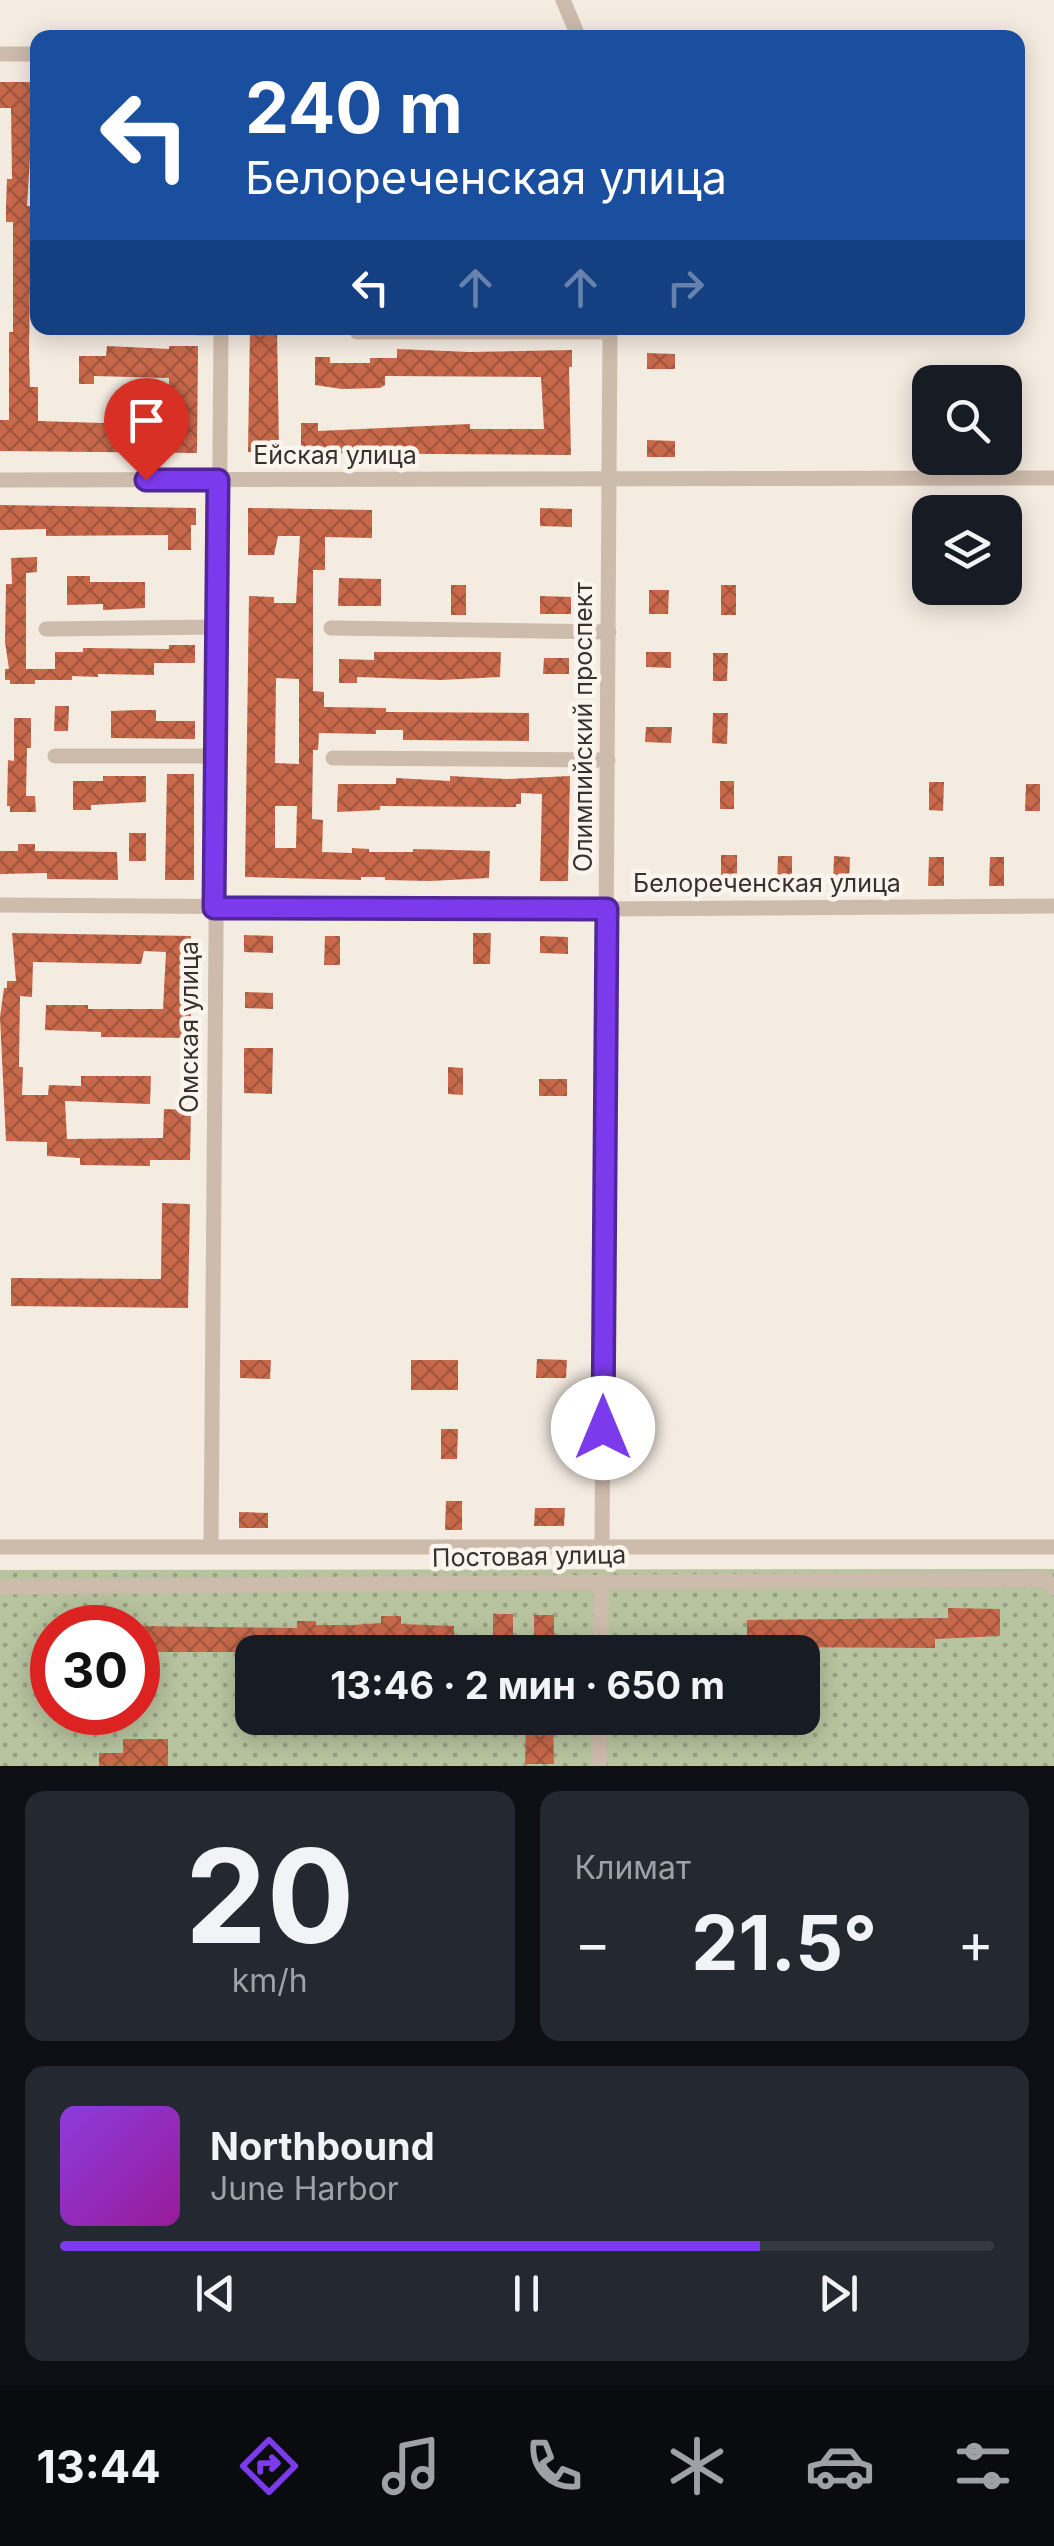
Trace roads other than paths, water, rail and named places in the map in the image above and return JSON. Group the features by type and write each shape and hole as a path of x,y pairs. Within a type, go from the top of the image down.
{"street":[{"path":"564,0 576,30"},
{"path":"0,54 30,54"},
{"name":"Омская улица","path":"210,1546 221,335"},
{"name":"Олимпийский проспект","path":"602,1548 610,335"},
{"name":"Ейская улица","path":"0,480 1054,478"},
{"path":"46,629 219,628"},
{"path":"331,628 609,632"},
{"path":"55,756 217,756"},
{"path":"332,758 608,760"},
{"name":"Белореченская улица","path":"0,905 607,909 1054,906"},
{"name":"Постовая улица","path":"0,1547 1054,1546"},
{"name":"Постовая улица","path":"0,1587 1045,1578 1054,1588"},
{"path":"600,1635 601,1581"},
{"path":"600,1735 600,1766"}]}
